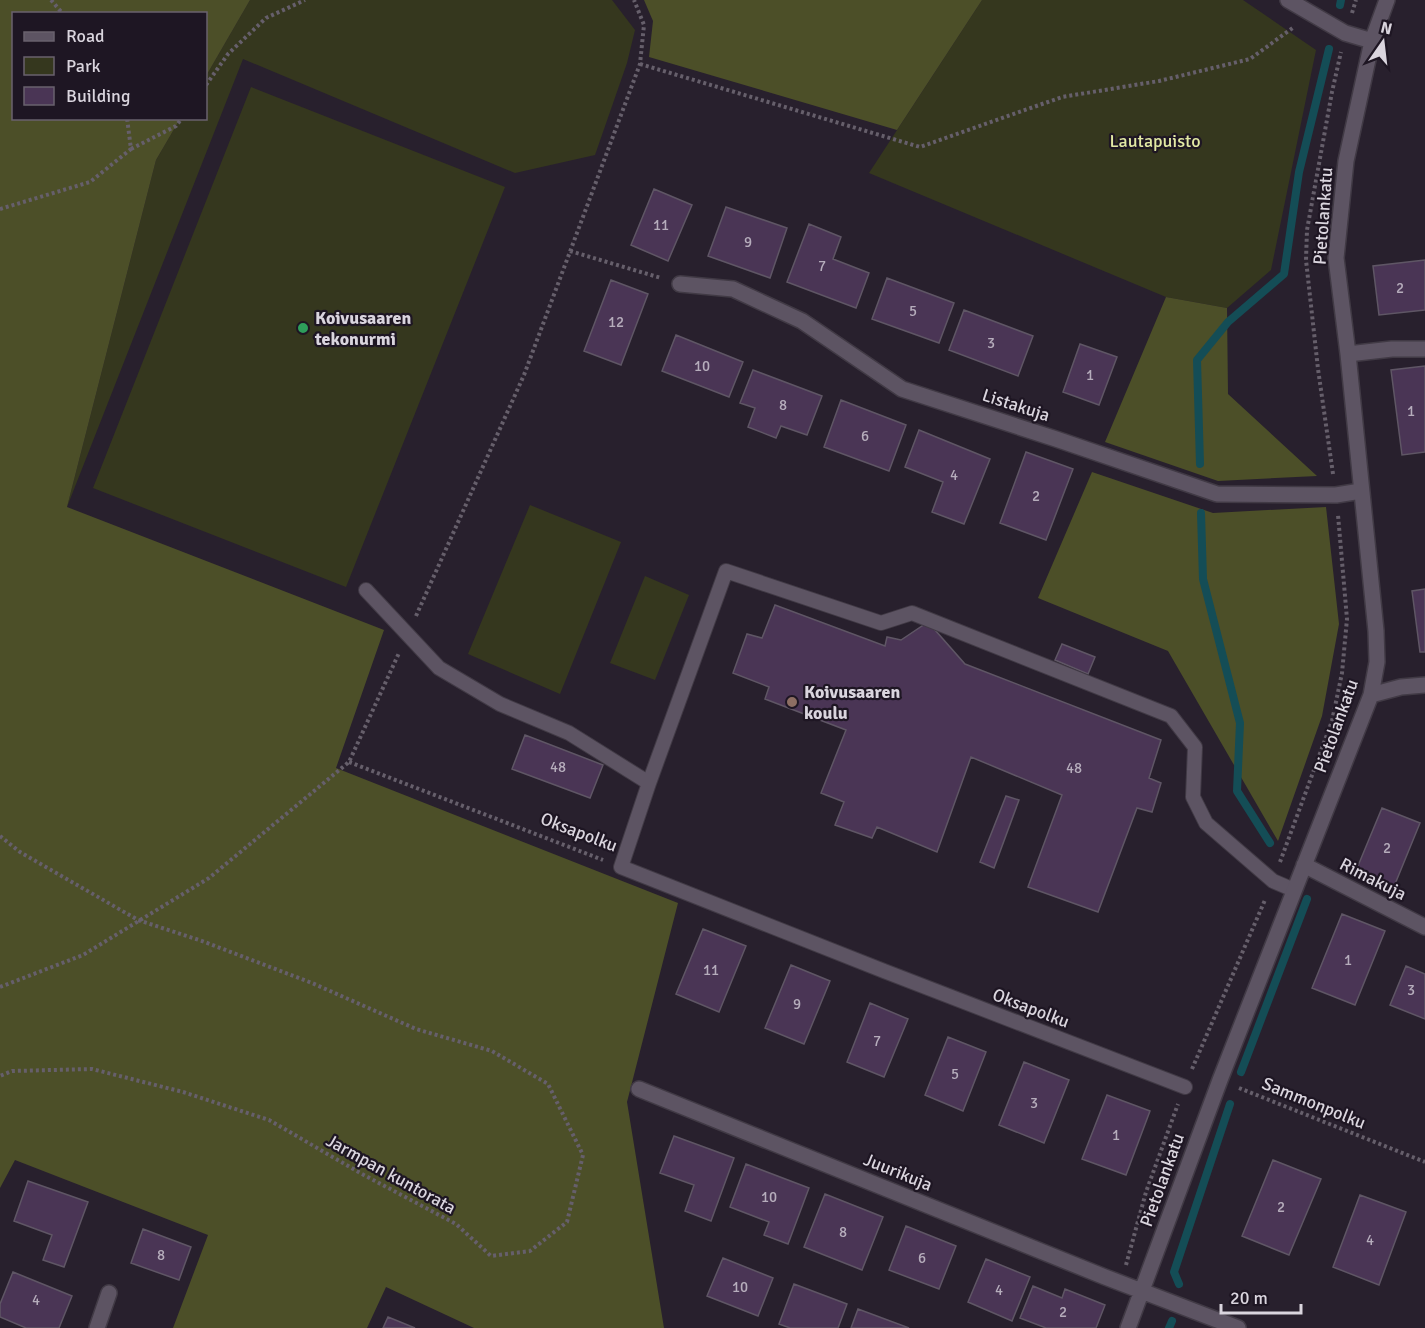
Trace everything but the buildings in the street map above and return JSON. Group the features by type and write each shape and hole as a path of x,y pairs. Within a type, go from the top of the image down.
{"street":[{"path":"1288,0 1345,33 1372,41"},
{"name":"Pietolankatu","path":"1128,1328 1220,1080 1371,695 1377,662 1376,631 1336,258 1346,161 1372,41 1387,0"},
{"name":"Listakuja","path":"680,284 733,289 802,321 902,389 1217,494 1336,495 1361,491"},
{"path":"1348,354 1392,349 1425,349"},
{"path":"1371,695 1401,687 1425,685"},
{"name":"Rimakuja","path":"1304,865 1425,927"},
{"name":"Juurikuja","path":"639,1089 1238,1328"},
{"path":"97,1328 109,1293"}],"lane":[{"path":"621,867 726,571 881,623 912,613 1171,716 1195,747 1193,797 1206,823 1273,882 1294,890"},
{"path":"366,590 439,668 500,704 569,733 649,783"},
{"name":"Oksapolku","path":"621,867 1185,1087"}],"path":[{"path":"51,0 61,12"},
{"path":"207,84 228,54 266,18 305,0"},
{"path":"0,987 83,955 209,878 349,762 524,375 640,64 644,25 634,0"},
{"name":"Pietolankatu","path":"1121,1283 1146,1192 1192,1069 1273,882 1332,721 1342,673 1347,619 1336,495 1318,369 1306,260 1307,230 1332,92 1345,33 1356,0"},
{"path":"640,64 920,147 1062,98 1159,81 1250,59 1311,14"},
{"path":"127,120 131,148"},
{"path":"0,209 90,182 131,148 176,126 180,120"},
{"path":"570,251 680,284"},
{"name":"Oksapolku","path":"349,762 621,867"},
{"path":"0,836 20,852 138,920"},
{"name":"Jarmpan kuntorata","path":"0,1076 12,1071 92,1069 183,1092 269,1120 362,1174 456,1224 490,1256 530,1251 567,1222 583,1155 548,1084 492,1051 416,1029 312,983 202,941 138,920"},
{"name":"Sammonpolku","path":"1192,1069 1425,1162"}],"green space":[{"path":"0,0 250,0 207,74 207,12 12,12 12,120 179,120 156,160 67,507 384,630 336,768 678,903 627,1102 664,1328 474,1328 386,1287 367,1328 173,1328 208,1235 15,1160 0,1188"},
{"path":"250,0 612,0 635,30 627,63 595,155 515,173 243,59 67,507 156,160 179,120 207,120 207,74"},
{"path":"644,0 982,0 897,130 649,57 653,21"},
{"name":"Lautapuisto","path":"982,0 1243,0 1316,50 1271,270 1227,308 1166,297 869,173"},
{"name":"Koivusaaren tekonurmi","path":"251,87 505,187 346,587 93,488"},
{"path":"1166,297 1227,308 1228,394 1317,476 1218,481 1105,442"},
{"path":"1092,472 1213,513 1326,507 1339,624 1322,716 1278,841 1168,651 1038,598"},
{"path":"530,505 621,542 560,694 468,654"},
{"path":"645,576 689,595 655,680 610,663"}],"waterway":[{"path":"1340,5 1341,0"},
{"path":"1200,464 1197,360 1228,322 1284,274 1299,172 1329,49"},
{"path":"1201,513 1203,579 1240,723 1237,791 1270,843"},
{"path":"1241,1072 1307,899"},
{"path":"1179,1284 1174,1272 1230,1104"},
{"path":"1169,1328 1172,1321"}],"place":[{"name":"Koivusaaren tekonurmi","path":"303,328"},
{"name":"Koivusaaren koulu","path":"792,702"}]}
